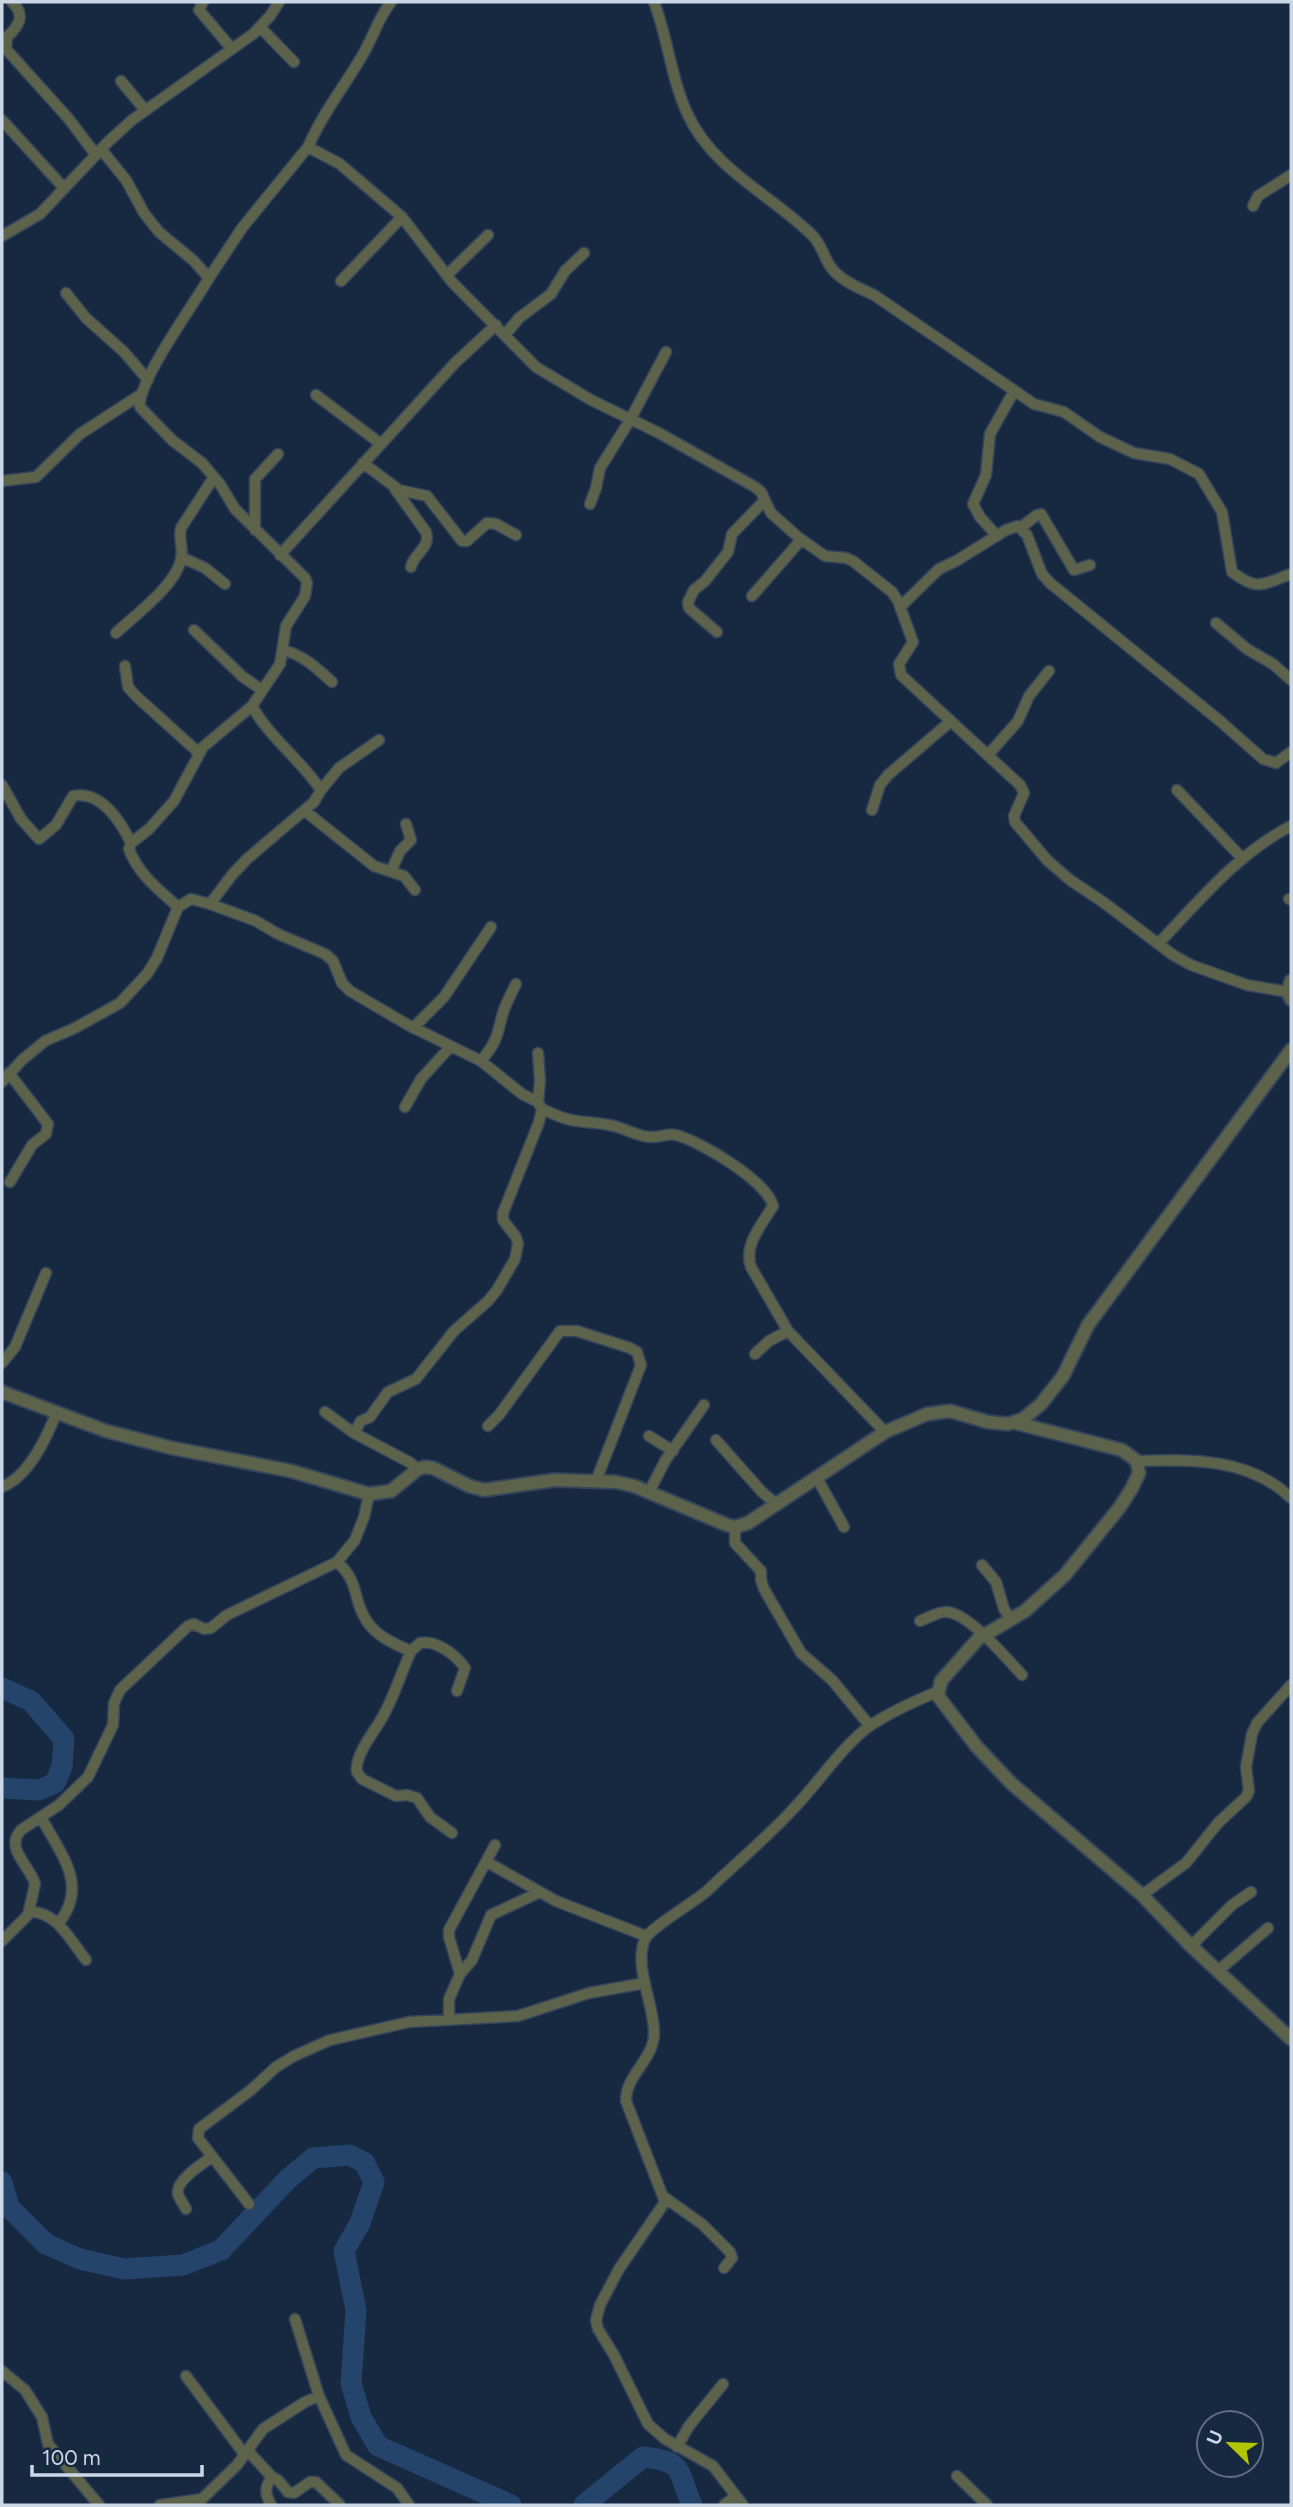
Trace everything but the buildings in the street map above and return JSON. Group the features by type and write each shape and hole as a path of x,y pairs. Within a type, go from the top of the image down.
{"street":[{"path":"12,2 21,19 5,41 6,50 126,180 144,213 159,232 194,261 209,278"},
{"path":"203,2 199,10 232,49"},
{"path":"178,907 154,886 138,867 128,849 174,801 199,753 210,739 252,706 279,664 286,625 305,596 307,583 235,509 202,463 152,422 140,407 141,395 153,368 242,228 308,147 321,119 357,65 384,10 391,2"},
{"path":"653,2 688,116 706,142 735,173 762,196 789,213 814,236 832,269 1034,404 1063,412 1100,437 1133,453 1170,458 1199,474 1209,486 1222,512 1232,572 1247,583 1256,585 1291,574"},
{"path":"2,236 40,214 99,152 145,110 260,27 275,4"},
{"path":"260,27 293,62"},
{"path":"121,80 145,110"},
{"path":"2,120 64,188"},
{"path":"308,147 340,164 402,217 447,275 536,367 755,487 761,492 771,513 801,540 825,556 853,561 877,582 887,587 900,607 913,642 899,664 901,675 1023,789 1022,799 1014,816 1015,822 1047,860 1070,880 1191,965 1247,985 1290,991"},
{"path":"1253,206 1258,197 1291,175"},
{"path":"341,281 402,217"},
{"path":"447,275 488,235"},
{"path":"505,335 519,318 551,295 565,271 584,253"},
{"path":"66,293 86,318 124,352 148,380"},
{"path":"280,555 455,363 496,325"},
{"path":"590,504 600,468 630,420 666,352"},
{"path":"997,536 980,517 973,504 986,475 990,433 1014,391"},
{"path":"2,481 37,477 80,434 141,395"},
{"path":"316,396 381,444"},
{"path":"255,530 255,479 278,454"},
{"path":"363,463 394,487 426,532 427,543 411,568"},
{"path":"116,633 167,585 177,570 181,557 181,528 214,477"},
{"path":"394,487 427,496 461,541 467,541 491,522 516,536"},
{"path":"717,632 689,608 688,602 694,590 726,555 732,534 765,500"},
{"path":"1020,528 1037,514 1041,514 1074,570 1090,565"},
{"path":"900,607 939,569 1014,526 1020,528 1027,535 1042,574 1071,603 1264,759 1276,762 1291,752"},
{"path":"752,596 801,540"},
{"path":"181,557 205,568 225,584"},
{"path":"1216,623 1291,680"},
{"path":"194,630 243,677 262,690"},
{"path":"283,650 307,660 332,682"},
{"path":"125,666 128,687 199,753"},
{"path":"988,755 1018,720 1029,696 1049,671"},
{"path":"252,706 260,721 303,764 321,790"},
{"path":"873,810 880,785 888,775 951,721"},
{"path":"210,904 247,859 305,811 339,768 379,740"},
{"path":"2,785 21,819 39,839 56,825 73,796 78,795 100,802 108,808 131,843"},
{"path":"1177,790 1243,859"},
{"path":"305,811 374,866 404,876 415,890"},
{"path":"391,871 400,852 411,840 406,824"},
{"path":"1158,944 1218,880 1291,826"},
{"path":"10,1182 32,1145 46,1134 48,1124 6,1078 45,1041 120,1003 158,958 178,907 191,900 210,904 256,920 278,934 325,954 333,961 342,983 350,991 413,1028 481,1061 540,1106 570,1120 614,1126 642,1136 680,1136 752,1178 773,1206 756,1233 749,1261 788,1331 884,1432"},
{"path":"413,1028 444,998 491,927"},
{"path":"481,1061 494,1045 516,984"},
{"path":"405,1107 421,1079 450,1046"},
{"path":"1016,1423 1041,1405 1055,1390 1088,1325 1291,1050"},
{"path":"354,1433 361,1421 370,1417 388,1392 416,1379 454,1331 488,1301 515,1259 518,1244 503,1220 503,1213 539,1122 538,1053"},
{"path":"2,1363 15,1347 46,1273"},
{"path":"488,1426 499,1415 560,1331 576,1331 637,1352 641,1364 596,1481"},
{"path":"755,1354 769,1341 788,1331"},
{"path":"2,1392 106,1431 159,1445 292,1471 369,1494 391,1491 418,1469 425,1467 484,1490 555,1480 625,1483 735,1527 748,1523 777,1505 884,1432 927,1414 943,1411 988,1422 1016,1423 1122,1450 1137,1461 1226,1464 1269,1480 1291,1498"},
{"path":"649,1492 665,1461 704,1405"},
{"path":"326,1412 354,1433 418,1469"},
{"path":"2,1486 12,1482 41,1449 56,1414"},
{"path":"649,1436 673,1451"},
{"path":"716,1440 777,1505"},
{"path":"743,2505 713,2466 677,2447 648,2424 598,2329 596,2320 600,2305 619,2269 663,2206 664,2197 626,2101 628,2090 652,2045 654,2035 642,1957 646,1936 693,1903 779,1825 870,1726 937,1692 941,1681 984,1634 1012,1619 1051,1591 1091,1545 1132,1488 1139,1473 1137,1461"},
{"path":"817,1478 844,1527"},
{"path":"2,1941 26,1918 35,1880 17,1852 14,1841 21,1830 59,1805 88,1777 113,1724 114,1703 120,1690 188,1626 194,1624 207,1629 230,1614 337,1562 355,1540 369,1494"},
{"path":"735,1527 735,1543 761,1571 764,1589 801,1653 832,1680 870,1726"},
{"path":"337,1562 351,1577 367,1622 388,1641 411,1651"},
{"path":"982,1565 996,1582 1004,1609 1012,1619"},
{"path":"920,1621 945,1611 954,1614 984,1634 1022,1675"},
{"path":"452,1833 430,1817 417,1798 396,1796 362,1779 356,1772 356,1763 383,1716 411,1651 420,1643 431,1643 456,1658 465,1668 457,1692"},
{"path":"1142,1895 1186,1863 1217,1823 1246,1797 1249,1791 1246,1767 1252,1734 1257,1723 1291,1685"},
{"path":"937,1692 977,1747 1012,1784 1142,1895 1291,2039"},
{"path":"41,1817 70,1873 73,1890 71,1906 58,1924"},
{"path":"460,1974 449,1930 495,1845"},
{"path":"487,1862 556,1901 646,1936"},
{"path":"449,2020 449,1999 460,1974 472,1960 491,1915 540,1892"},
{"path":"1191,1945 1233,1905 1251,1892"},
{"path":"29,1912 39,1911 58,1924 86,1960"},
{"path":"1218,1971 1268,1928"},
{"path":"249,2204 198,2138 199,2129 251,2090 275,2067 294,2056 330,2040 409,2022 518,2015 589,1993 645,1983"},
{"path":"186,2209 178,2193 178,2186 212,2157"},
{"path":"664,2197 702,2224 730,2252 732,2258 724,2268"},
{"path":"295,2319 319,2396 346,2455 397,2488 409,2505"},
{"path":"2,2371 25,2390 42,2417 48,2444 99,2505"},
{"path":"186,2376 246,2453 288,2492 294,2493 310,2482 316,2482 340,2505"},
{"path":"677,2447 689,2426 723,2384"},
{"path":"160,2505 202,2499 246,2453 263,2429 319,2396"},
{"path":"957,2476 987,2505"},
{"path":"271,2505 265,2494 266,2485 272,2477"},
{"path":"724,2505 736,2496"}],"waterway":[{"path":"2,1688 31,1701 64,1739 62,1767 55,1783 39,1790 2,1788"},
{"path":"2,2182 9,2207 46,2244 80,2259 124,2269 183,2265 221,2250 287,2180 313,2158 349,2155 364,2162 374,2182 360,2223 344,2251 356,2310 351,2383 361,2417 378,2446 511,2505"},
{"path":"584,2505 643,2457 674,2466 682,2477 692,2505"}]}
